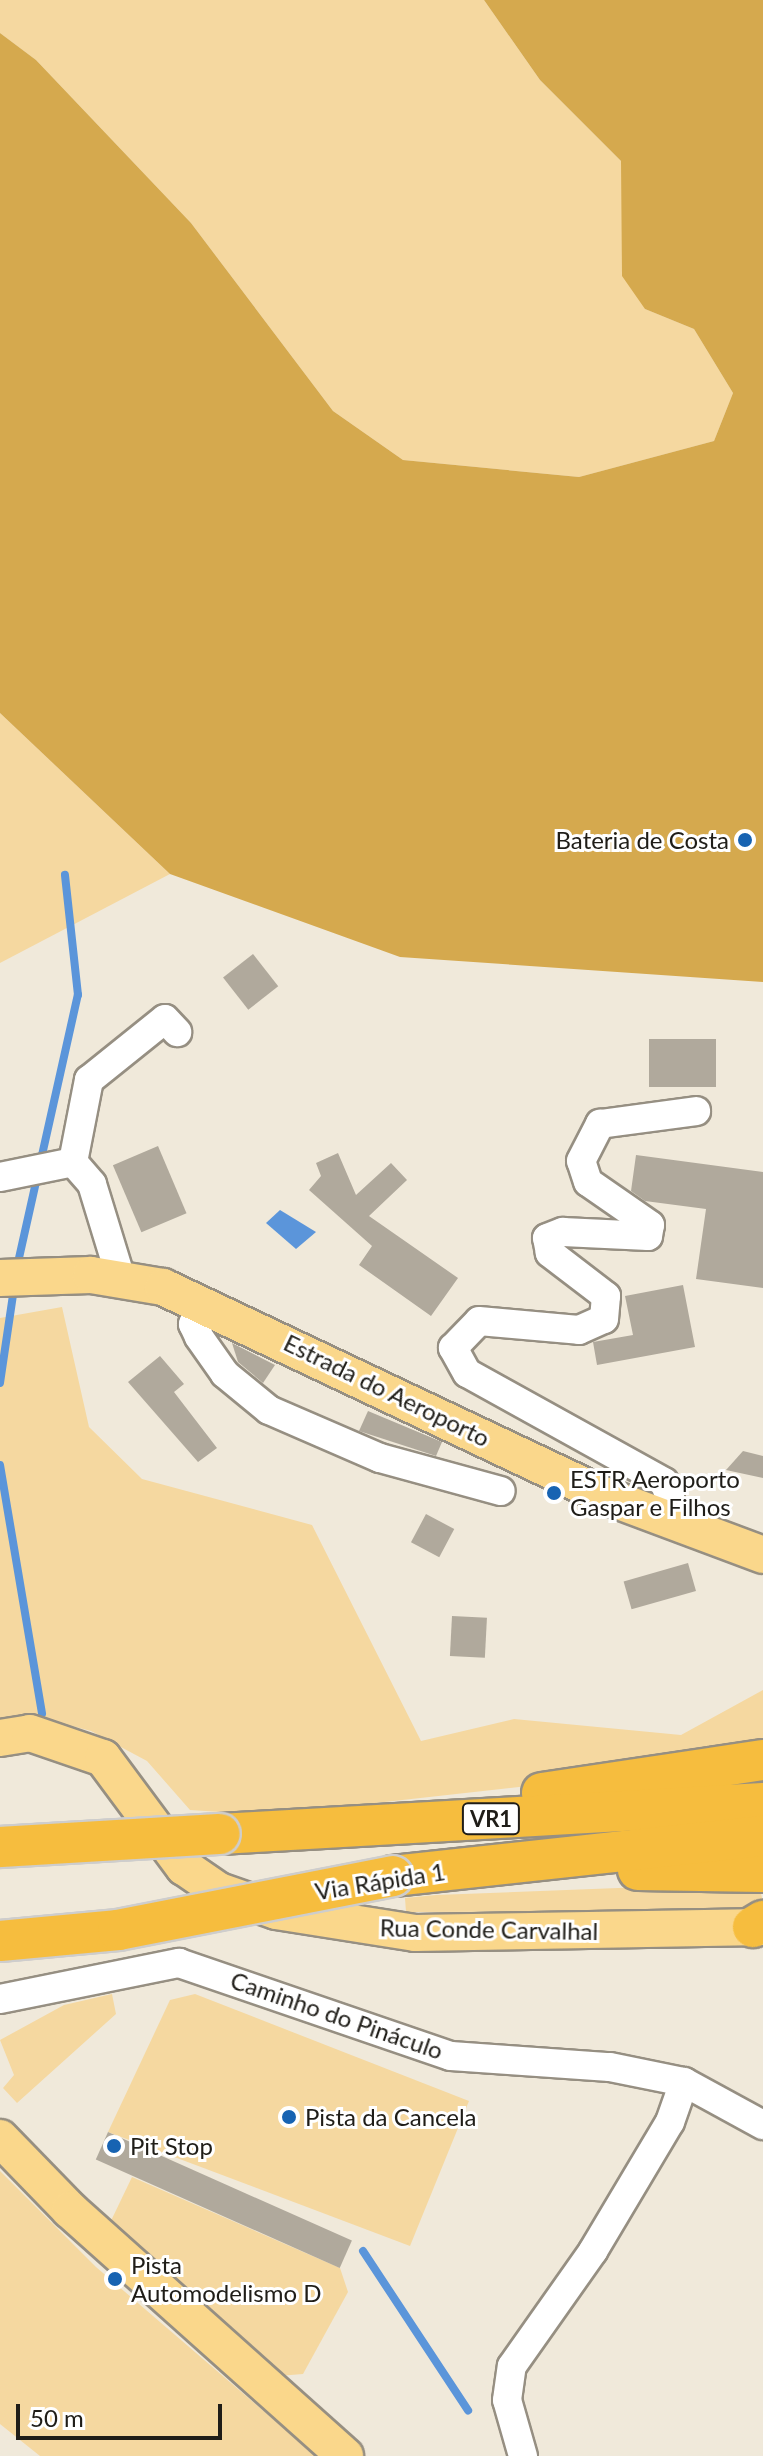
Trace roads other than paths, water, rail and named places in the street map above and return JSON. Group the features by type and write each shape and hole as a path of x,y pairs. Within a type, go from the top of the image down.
{"highway":[{"path":"367,1827 763,1760"},
{"name":"Via Rápida 1","path":"0,1847 763,1803"},
{"name":"Via Rápida 1","path":"0,1941 118,1930 404,1874 763,1836"},
{"path":"404,1874 763,1872"}],"main road":[{"name":"Estrada do Aeroporto","path":"0,1278 73,1274 121,1279 202,1303 661,1520 763,1555"},
{"name":"Rua Conde Carvalhal","path":"15,1735 72,1743 114,1769 202,1882 276,1911 415,1933 760,1925"},
{"path":"0,2138 70,2210 345,2456"}],"street":[{"path":"62,1162 89,1080 165,1019 177,1032"},
{"path":"661,1520 670,1497 664,1482 467,1373 453,1348 479,1321 579,1330 604,1319 606,1296 550,1253 547,1238 648,1236 650,1225 588,1182 581,1161 600,1124 696,1111"},
{"path":"10,1174 62,1162 92,1184 121,1279"},
{"path":"202,1303 193,1324 199,1337 225,1374 269,1410 380,1458 501,1491"},
{"name":"Caminho do Pináculo","path":"0,1999 179,1963 451,2056 610,2067 684,2082 763,2125"},
{"path":"523,2456 507,2400 512,2366 593,2251 670,2122 684,2082"}],"water":[{"path":"280,1210 316,1232 296,1249 266,1223"}],"waterway":[{"path":"17,1267 78,995 65,875"},
{"path":"0,1383 14,1288"},
{"path":"0,1465 42,1713"},
{"path":"363,2251 468,2410"}],"place":[{"name":"Bateria de Costa","path":"745,840"},
{"name":"ESTR Aeroporto Gaspar e Filhos","path":"554,1493"},
{"name":"Pista da Cancela","path":"289,2117"},
{"name":"Pit Stop","path":"114,2146"},
{"name":"Pista Automodelismo D","path":"115,2279"}]}
